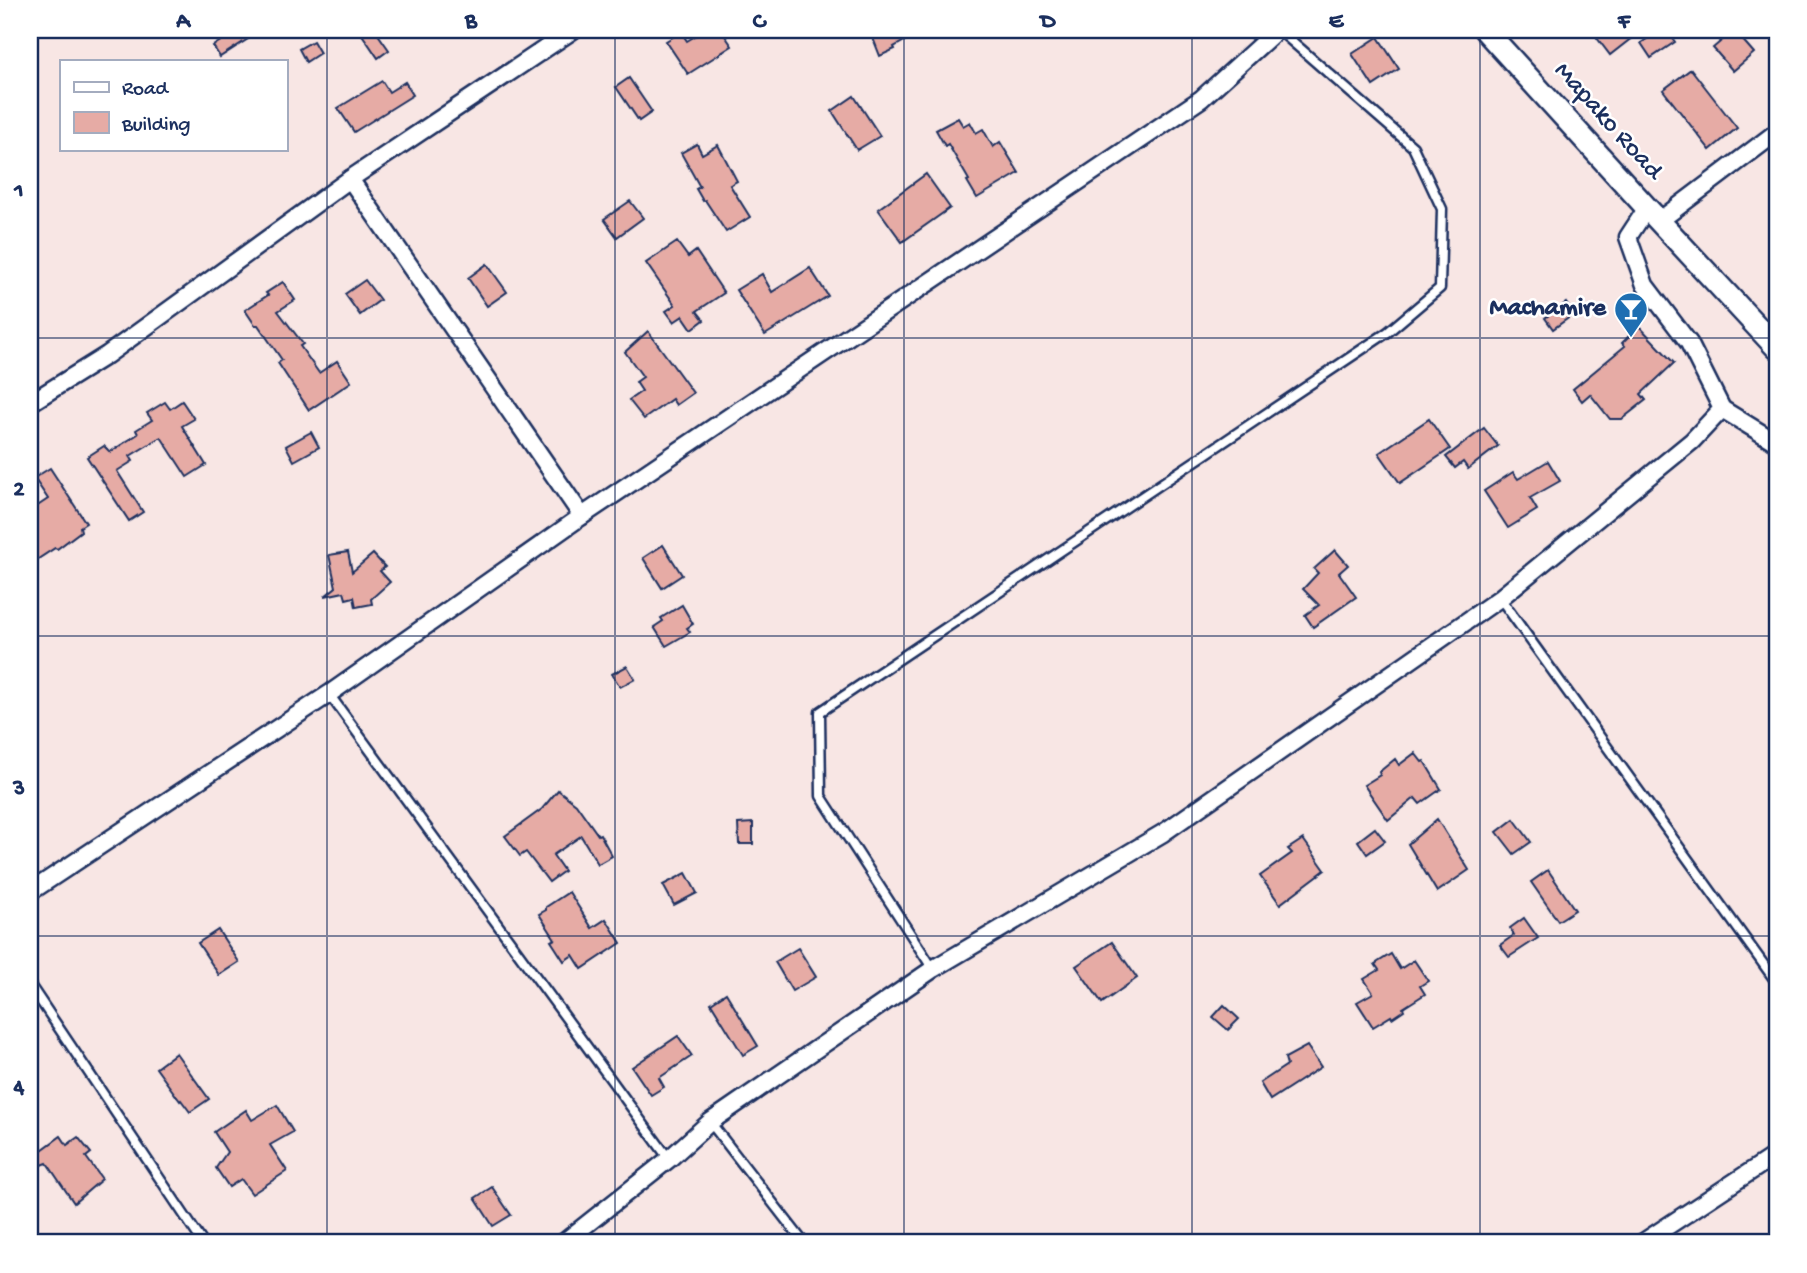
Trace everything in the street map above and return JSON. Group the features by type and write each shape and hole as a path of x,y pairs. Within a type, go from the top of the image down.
{"street":[{"path":"30,403 107,355 350,179 573,30"},
{"path":"30,892 329,695 582,516 1201,99 1278,30"},
{"name":"Mapako Road","path":"1485,30 1777,348"},
{"name":"Mapako Road","path":"1653,215 1777,132"},
{"path":"350,179 582,516"},
{"path":"1653,215 1628,237 1645,285 1689,343 1722,409 1777,445"},
{"path":"563,1243 669,1159 710,1122 933,969 1163,833 1500,598 1692,440 1722,409"},
{"path":"1642,1243 1777,1154"}],"lane":[{"path":"933,969 821,796 820,712 1388,332 1440,288 1442,209 1413,147 1278,30"},
{"path":"1500,598 1777,983"},
{"path":"329,695 669,1159"},
{"path":"30,985 202,1243"},
{"path":"710,1122 804,1243"}],"building":[{"path":"238,30 248,39 220,57 213,46"},
{"path":"359,30 375,30 389,50 378,58"},
{"path":"705,30 721,30 732,46 688,74 666,41 681,32 687,41"},
{"path":"892,30 924,30 880,56 873,38"},
{"path":"1607,30 1642,30 1610,55 1597,38"},
{"path":"1660,30 1667,30 1675,42 1651,58 1641,43"},
{"path":"1734,30 1754,53 1733,71 1713,48"},
{"path":"1378,37 1399,69 1373,86 1352,54"},
{"path":"313,41 320,53 306,62 299,49"},
{"path":"1691,69 1737,128 1710,150 1663,90"},
{"path":"629,78 652,112 639,121 616,87"},
{"path":"382,81 389,92 405,82 413,95 354,132 338,108"},
{"path":"854,96 880,136 857,150 832,111"},
{"path":"958,118 963,126 970,122 976,133 983,129 993,147 1000,142 1019,173 977,198 948,144 945,146 936,130"},
{"path":"697,144 702,154 718,145 737,181 730,185 750,217 726,232 696,189 700,187 681,153"},
{"path":"926,174 950,208 902,242 878,209"},
{"path":"630,201 643,218 617,237 604,219"},
{"path":"677,242 688,257 696,251 724,293 697,311 704,320 692,329 683,316 674,322 666,311 675,305 646,263"},
{"path":"487,264 507,292 487,306 468,278"},
{"path":"810,268 828,296 765,335 736,290 762,274 772,292"},
{"path":"365,280 380,300 360,315 345,294"},
{"path":"283,282 295,300 278,311 303,344 300,346 319,373 337,361 351,382 309,410 278,363 282,360 245,310"},
{"path":"1566,303 1574,314 1553,329 1545,318"},
{"path":"1639,326 1674,363 1641,394 1646,400 1622,419 1610,419 1590,394 1582,401 1573,389 1625,346 1622,343"},
{"path":"648,331 693,393 676,405 672,399 644,419 629,400 642,391 636,382 643,377 625,352"},
{"path":"182,401 194,419 182,426 206,465 187,477 161,437 130,456 133,461 117,471 143,512 129,521 87,457 104,446 110,452 138,434 136,430 152,420 147,413 165,402 170,409"},
{"path":"1429,419 1450,449 1400,483 1379,453"},
{"path":"1484,428 1498,446 1468,469 1463,462 1455,468 1446,457"},
{"path":"311,432 319,447 294,461 286,446"},
{"path":"1548,461 1560,481 1530,498 1537,510 1508,528 1484,491 1513,472 1518,479"},
{"path":"50,468 86,523 80,527 81,531 57,549 35,561 30,552 30,511 48,499 34,478"},
{"path":"663,545 682,575 662,588 643,558"},
{"path":"1335,550 1348,565 1339,573 1356,597 1313,627 1305,615 1319,605 1303,589 1318,573 1314,569"},
{"path":"348,552 352,572 373,554 385,567 380,571 390,582 371,599 372,604 356,607 354,597 346,599 344,592 325,596 336,587 329,555"},
{"path":"682,605 693,624 687,628 690,632 666,646 654,627 663,621 661,618"},
{"path":"627,666 635,679 620,687 612,674"},
{"path":"1415,753 1424,761 1441,789 1420,804 1415,798 1388,820 1364,785 1380,775 1379,772 1395,759 1399,765"},
{"path":"558,790 576,804 598,835 600,834 612,856 598,864 581,836 553,855 564,871 549,882 526,852 520,856 505,836 542,809"},
{"path":"1437,819 1469,870 1437,892 1408,844"},
{"path":"1514,819 1531,842 1514,854 1497,832"},
{"path":"753,823 753,844 739,844 738,824"},
{"path":"1375,828 1385,841 1367,854 1358,841"},
{"path":"1303,839 1325,870 1280,904 1260,876 1292,853 1288,849"},
{"path":"1548,870 1575,910 1558,921 1531,882"},
{"path":"686,873 697,893 674,905 663,885"},
{"path":"569,892 592,928 606,919 621,943 582,969 573,955 564,961 551,941 555,939 539,914"},
{"path":"1524,918 1538,938 1509,957 1500,945 1514,935 1510,928"},
{"path":"218,930 239,962 219,975 198,943"},
{"path":"1112,942 1137,978 1102,1003 1076,966"},
{"path":"798,948 816,977 792,991 775,962"},
{"path":"1391,954 1400,969 1414,960 1428,981 1420,986 1425,994 1392,1018 1391,1016 1373,1027 1357,1002 1373,993 1364,979 1379,970 1375,964"},
{"path":"726,993 758,1046 743,1055 711,1003"},
{"path":"1224,1005 1239,1019 1228,1030 1213,1017"},
{"path":"678,1036 692,1056 659,1078 664,1087 651,1095 632,1067"},
{"path":"1307,1046 1321,1067 1270,1100 1260,1083 1287,1065 1285,1058"},
{"path":"176,1053 209,1099 190,1112 156,1068"},
{"path":"277,1105 293,1132 270,1145 287,1171 252,1194 241,1179 229,1187 216,1168 227,1152 214,1132 246,1110 252,1120"},
{"path":"61,1136 67,1145 78,1137 91,1153 86,1157 102,1179 74,1203 47,1163 42,1165 35,1155"},
{"path":"492,1187 511,1215 493,1226 475,1198"}],"place":[{"name":"Machamire","path":"1631,339"}]}
